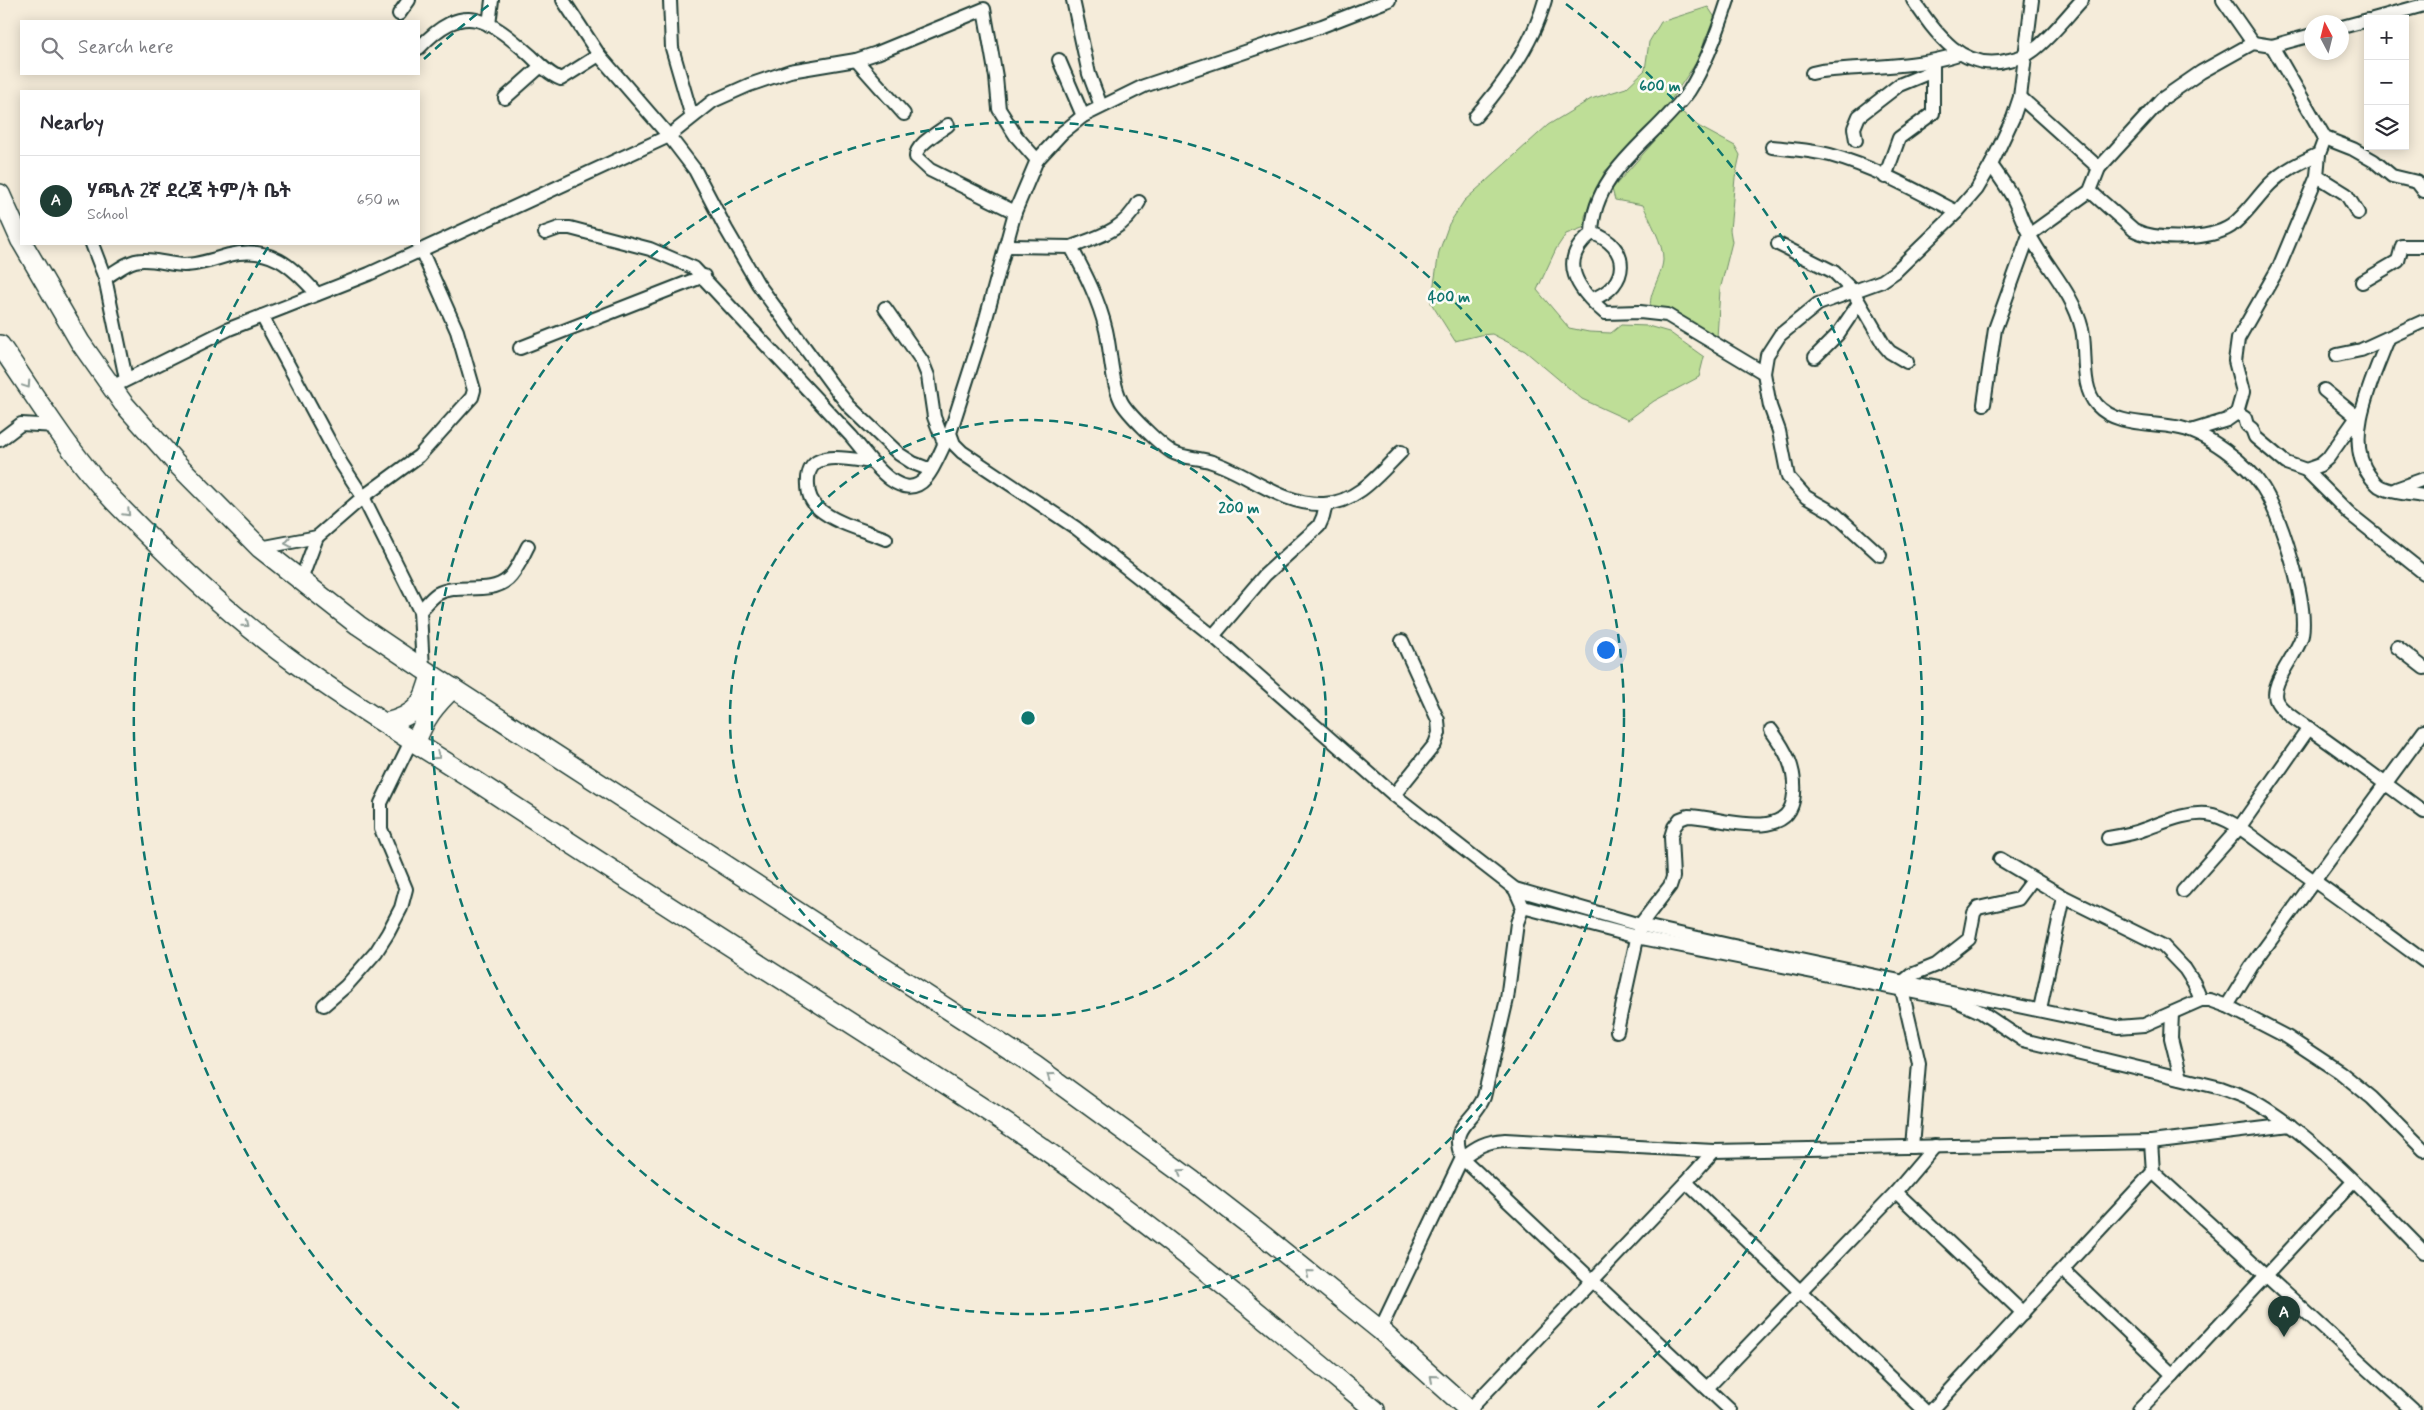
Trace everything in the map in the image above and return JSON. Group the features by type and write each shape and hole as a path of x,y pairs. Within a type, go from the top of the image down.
{"highway":[{"path":"0,194 20,238"},
{"path":"24,245 80,342 119,383 123,403 176,463 260,548 358,625 1034,1065 1193,1181 1380,1330 1469,1410"},
{"path":"0,345 56,426 110,497 210,594 297,665 605,866 998,1118 1100,1190 1205,1269 1374,1410"},
{"path":"386,723 403,719 414,712 422,702 427,671"},
{"path":"414,740 424,720 436,704 453,688"}],"street":[{"path":"399,14 409,0"},
{"path":"489,25 492,0"},
{"path":"563,0 599,56 670,136 695,170 758,284 833,386 849,406 900,454 913,463 931,470"},
{"path":"670,0 672,48 692,116"},
{"path":"1073,0 1089,74 1101,106"},
{"path":"545,233 559,228 570,228 623,242 686,263 704,276 851,436 871,462 894,482 908,486 921,482 931,470 947,438 982,333 1015,212 1037,160 1062,133 1082,116 1144,86 1322,26 1362,5 1389,0"},
{"path":"1476,117 1497,92 1516,62 1536,28 1545,0"},
{"path":"1592,233 1592,219 1603,188 1617,168 1643,143 1688,91 1722,24 1728,0"},
{"path":"1913,0 1933,29 1959,54 1989,63 2024,56 2034,50 2082,0"},
{"path":"1880,555 1834,513 1806,497 1788,477 1779,431 1770,406 1764,373 1766,354 1780,335 1818,304 1852,290 1876,284 1895,272 1957,212 1976,189 1991,165 2013,118 2020,98 2032,0"},
{"path":"2223,0 2253,43"},
{"path":"92,245 105,278 119,383 229,329 369,274 670,136 712,101 749,85 807,67 856,60 983,5 996,77 999,109 1016,136 1037,160"},
{"path":"2388,15 2424,5"},
{"path":"420,47 430,36 453,20 465,18 475,19 489,25 508,37 541,66 561,79 599,56"},
{"path":"2349,25 2364,21"},
{"path":"1984,404 1995,329 2029,235 2090,191 2099,168 2162,99 2201,72 2253,43 2272,46 2304,37"},
{"path":"2272,46 2325,138 2353,149 2374,161 2392,176 2417,182 2424,191"},
{"path":"1856,140 1854,128 1859,116 1899,84 1959,54"},
{"path":"856,60 904,114"},
{"path":"1059,60 1082,116"},
{"path":"505,98 541,66"},
{"path":"1812,74 1821,71 1870,66 1933,66"},
{"path":"1885,177 1899,138 1934,113 1933,66"},
{"path":"2020,98 2099,168"},
{"path":"948,125 920,147 916,157 930,170 1015,212"},
{"path":"2191,431 2227,420 2237,413 2243,392 2235,361 2238,339 2280,267 2317,176 2319,154 2325,138"},
{"path":"1772,147 1828,155 1885,177 1957,212"},
{"path":"2090,191 2134,230 2141,233 2160,237 2204,234 2232,225 2284,172 2319,154"},
{"path":"1991,165 2013,199 2029,235 2066,289 2078,314 2083,332 2089,392 2096,405 2108,415 2132,422 2177,427 2191,431 2219,445 2233,456 2262,486 2276,511 2287,542 2297,585 2303,627 2298,646 2277,683 2274,692 2276,701 2282,708 2424,812"},
{"path":"2317,176 2346,194 2358,213"},
{"path":"1007,246 1070,247 1106,234 1120,226 1131,216 1139,202"},
{"path":"1592,233 1582,241 1575,252 1573,266 1575,279 1582,291 1592,298 1604,313 1640,312 1667,315 1764,373"},
{"path":"1592,233 1605,238 1615,247 1621,259 1621,273 1615,285 1605,294 1592,298"},
{"path":"1778,244 1828,268 1852,290 1884,345 1890,352 1907,362"},
{"path":"2362,282 2398,261 2402,246 2424,246"},
{"path":"1070,247 1089,281 1099,306 1121,401 1132,415 1170,451 1182,457 1209,461 1225,467 1291,500 1326,504 1347,498 1365,488 1401,452"},
{"path":"301,580 317,537 363,497 418,456 472,397 474,390 457,331 421,250"},
{"path":"105,278 135,261 144,260 186,265 240,253 254,252 281,260 291,266 317,294"},
{"path":"520,348 704,276"},
{"path":"1815,357 1838,334 1859,303"},
{"path":"885,308 922,361 928,376 934,418 947,438 962,452 1076,528 1213,636 1394,795 1515,889 1640,924 1904,985 1954,1000 1981,1012 2023,1040 2221,1088 2252,1100 2290,1125 2353,1182 2424,1252"},
{"path":"262,316 341,463 363,497 420,611 427,671"},
{"path":"2337,355 2360,350 2424,322"},
{"path":"2306,470 2320,465 2328,458 2360,413 2388,339"},
{"path":"2324,390 2360,413"},
{"path":"2237,413 2245,418 2247,425 2252,429 2255,436 2286,462 2306,470 2350,514 2424,573"},
{"path":"2360,413 2359,448 2362,460 2377,485 2424,496"},
{"path":"0,440 21,424 56,426"},
{"path":"871,462 837,457 823,459 812,466 807,477 808,490 812,501 831,517 886,539"},
{"path":"2393,490 2414,485 2424,480"},
{"path":"1213,636 1265,575 1319,526 1326,504"},
{"path":"260,548 317,537"},
{"path":"420,611 437,594 458,589 485,588 507,581 514,573 528,546"},
{"path":"1394,795 1435,744 1439,734 1438,720 1402,641"},
{"path":"2397,647 2424,668"},
{"path":"2183,891 2239,828 2309,728"},
{"path":"1618,1031 1640,924 1670,886 1673,877 1672,837 1674,828 1680,819 1688,816 1699,816 1754,825 1780,821 1788,814 1794,793 1791,762 1787,752 1771,730"},
{"path":"2227,1006 2251,967 2384,783 2424,731"},
{"path":"324,1005 346,986 376,952 401,908 406,889 380,829 381,803 414,740"},
{"path":"2108,838 2132,833 2174,818 2192,814 2208,814 2239,828 2314,880 2424,961"},
{"path":"2000,859 2064,897 2162,946 2185,969 2202,1000"},
{"path":"1912,1147 1919,1063 1904,985 1911,975 1936,965 1969,939 1974,913 1978,908 2018,899 2033,879"},
{"path":"1515,889 1523,906 1517,923 1507,999 1484,1097 1480,1106 1456,1137 1456,1145 1462,1158 1730,1410"},
{"path":"2040,1009 2064,897"},
{"path":"1523,906 1637,938 2040,1009 2129,1027 2144,1025 2202,1000 2210,1000 2227,1006 2287,1037 2340,1072 2372,1098 2420,1146"},
{"path":"2172,1013 2171,1038 2181,1078"},
{"path":"1380,1330 1462,1158 1478,1145 1489,1141 1505,1140 1714,1151 2150,1142 2290,1125"},
{"path":"2420,1146 2424,1131"},
{"path":"2150,1142 2153,1172 2412,1410"},
{"path":"1707,1388 1802,1292 1896,1192 1935,1146"},
{"path":"1469,1410 1714,1151"},
{"path":"1932,1410 2153,1172"},
{"path":"1686,1182 1924,1410"},
{"path":"2139,1410 2353,1182"},
{"path":"1896,1192 2023,1313"},
{"path":"2063,1270 2173,1375"}],"green space":[{"path":"1708,7 1716,19 1705,39 1700,57 1668,104 1627,152 1605,171 1585,216 1585,227 1566,234 1556,249 1537,290 1569,328 1589,332 1611,333 1621,325 1648,326 1669,332 1704,357 1699,377 1654,401 1628,420 1582,399 1525,351 1492,334 1455,341 1431,303 1439,252 1449,224 1464,201 1548,125 1591,99 1626,88 1645,70 1649,42 1661,22"},
{"path":"1681,111 1698,126 1735,146 1740,155 1735,178 1730,230 1732,242 1720,290 1717,338 1651,309 1651,298 1663,260 1661,247 1643,205 1615,200 1612,189"}],"place":[{"name":"ሃጫሉ 2ኛ ደረጃ ትም/ት ቤት","path":"2284,1337"}]}
